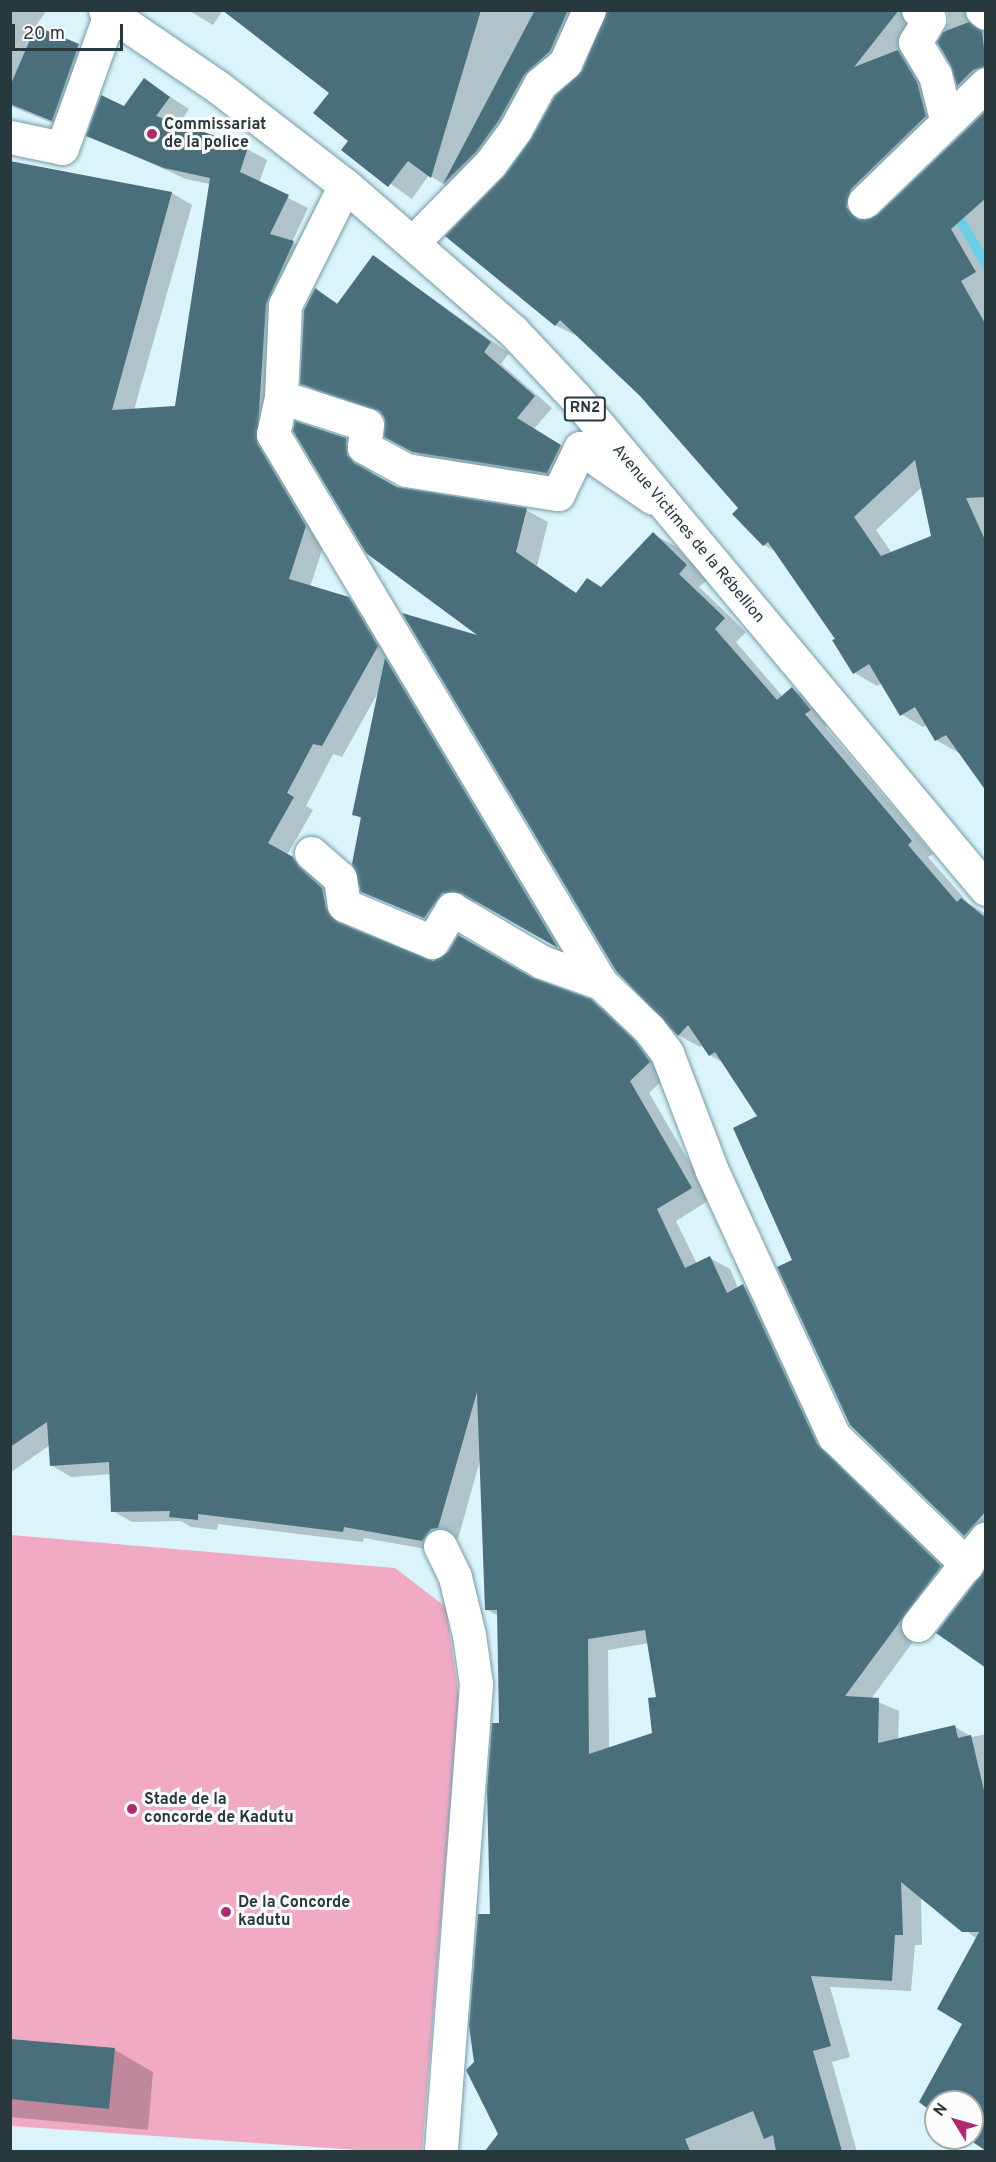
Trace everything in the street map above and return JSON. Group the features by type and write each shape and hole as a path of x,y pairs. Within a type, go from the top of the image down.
{"main road":[{"path":"414,241 490,164 515,130 540,84 565,63 589,10"},
{"path":"918,10 929,19 915,42 935,75 946,119"},
{"path":"10,137 62,148 108,12"},
{"name":"Avenue Victimes de la Rébellion","path":"108,12 218,87 345,185 414,241 513,331 575,398 986,889"},
{"path":"864,202 946,119 986,84"},
{"path":"345,185 285,305 281,397 273,434 601,983 649,1029 667,1053 712,1172 834,1436 967,1565"},
{"path":"281,397 367,425 364,447 406,470 558,494 580,448 665,507"},
{"path":"310,853 340,878 344,905 432,942 452,909 542,962 601,983"},
{"path":"918,1625 986,1538"},
{"path":"440,1546 455,1577 470,1635 476,1684 441,2151"}],"shaded area":[{"name":"De la Concorde kadutu","path":"11,1535 395,1568 446,1607 459,1698 422,2151 372,2151 11,2126"}],"building":[{"path":"222,10 481,10 431,178 408,161 388,187 341,150 348,141 313,113 329,93"},
{"path":"535,10 568,10 550,51 524,75 499,120 476,152 443,184"},
{"path":"607,10 899,10 854,67 898,50 917,82 926,116 851,189 846,207 859,220 877,215 986,111 986,198 951,229 976,272 961,281 986,325 986,497 966,498 986,542 986,791 946,735 935,741 915,707 900,716 869,664 853,674 832,640 835,639 768,542 763,546 732,514 738,508 640,396 560,320 555,326 445,236 505,175 531,139 555,96 582,71","holes":["915,460 931,536 881,556 854,517"]},
{"path":"969,22 982,31 986,66 973,70 957,86 951,66 937,42 943,32"},
{"path":"36,26 79,44 52,121 10,104 10,86"},
{"path":"144,78 170,97 156,116 248,147 240,172 289,195 270,234 294,241 266,304 257,443 306,526 289,579 349,597 378,646 322,746 313,744 287,793 294,797 268,843 293,857 299,867 322,888 326,908 337,922 433,961 448,952 458,935 533,978 591,999 635,1041 650,1062 630,1081 692,1188 657,1209 685,1268 710,1256 727,1293 743,1284 817,1444 941,1566 845,1696 879,1698 878,1743 955,1725 958,1738 971,1735 986,1799 986,2151 984,2150 984,2090 926,2090 962,2024 937,2009 979,1932 962,1932 901,1882 903,1935 895,1935 892,1981 811,1976 831,2046 813,2051 842,2151 776,2151 773,2135 764,2139 753,2111 685,2139 690,2151 485,2151 498,2134 466,2070 474,2062 469,2026 478,1914 490,1914 487,1789 492,1723 499,1723 497,1610 485,1610 477,1392 438,1528 431,1529 422,1541 344,1527 343,1532 198,1514 198,1520 169,1517 170,1511 111,1512 109,1462 50,1466 47,1422 10,1447 10,161 172,192 112,410 175,406 210,178 164,168 86,136 101,95 124,106","holes":["645,1630 656,1697 648,1698 652,1733 589,1754 588,1639"]},
{"path":"373,255 491,342 484,352 535,396 517,418 561,445 547,473 412,452 384,437 385,419 380,411 300,384 304,310 315,288 337,304"},
{"path":"295,421 346,438 347,455 354,463 397,487 527,508 516,552 576,593 587,578 601,587 653,532 687,565 679,574 725,618 715,629 777,700 792,687 811,710 805,714 912,841 908,845 957,902 961,898 986,918 986,1511 964,1536 850,1425 777,1267 792,1260 733,1128 757,1116 715,1052 709,1056 688,1025 678,1036 616,971 402,613 477,635 366,553 293,431"},
{"path":"385,658 558,948 461,893 442,893 424,918 361,892 352,864 361,817 352,815"},
{"path":"984,1571 986,1572 986,1668 936,1633"},
{"path":"10,2039 115,2048 109,2109 10,2099"},
{"path":"924,2093 924,2106 919,2102"}],"waterway":[{"path":"954,210 986,264"}],"place":[{"name":"Commissariat de la police","path":"152,134"},
{"name":"Stade de la concorde de Kadutu","path":"132,1809"},
{"name":"De la Concorde kadutu","path":"226,1912"}]}
